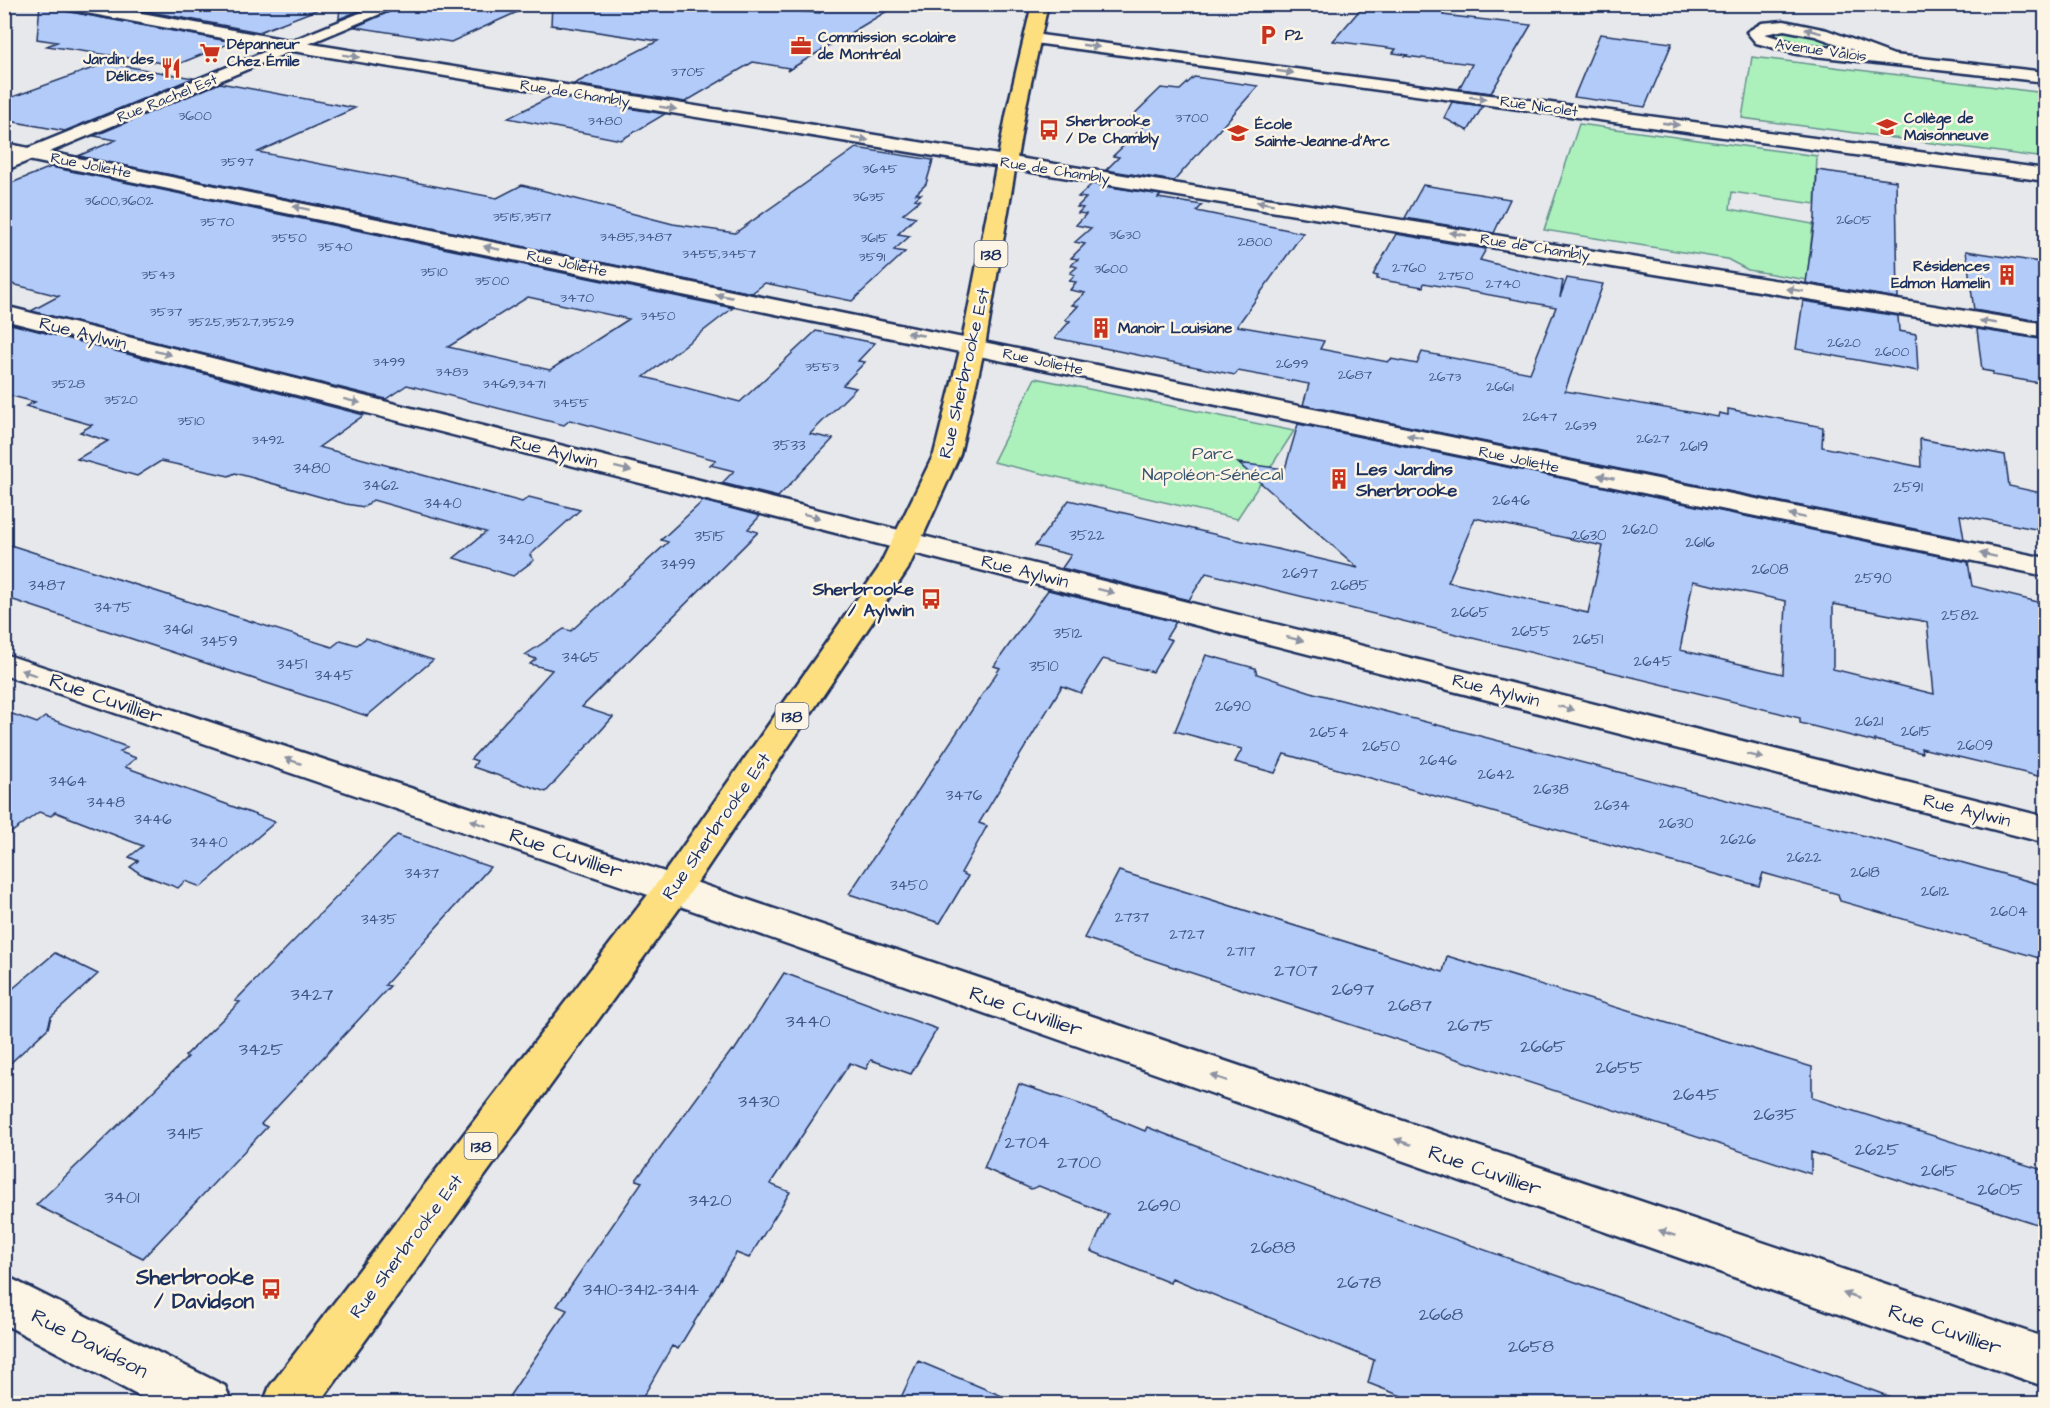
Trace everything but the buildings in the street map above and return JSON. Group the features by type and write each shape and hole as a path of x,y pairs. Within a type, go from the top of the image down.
{"main road":[{"name":"Rue Sherbrooke Est","path":"288,1404 673,889 893,569 947,454 973,346 1017,106 1040,4"}],"street":[{"name":"Rue de Chambly","path":"65,4 293,46 2046,331"},
{"name":"Rue Rachel Est","path":"4,165 397,4"},
{"name":"Avenue Valois","path":"1888,58 1804,29 1769,27 1755,32 1762,40 1785,47 2046,77"},
{"name":"Rue Nicolet","path":"1033,39 2046,175"},
{"name":"Rue Joliette","path":"4,149 2046,567"},
{"name":"Rue Aylwin","path":"4,313 2046,830"},
{"name":"Rue Cuvillier","path":"4,664 673,889 2046,1364"},
{"name":"Rue Davidson","path":"4,1298 207,1404"}],"green space":[{"path":"1778,30 1803,32 1849,48 1790,44 1768,35"},
{"path":"1752,57 2045,93 2045,158 1742,118"},
{"path":"1579,124 1817,156 1815,204 1732,192 1730,209 1813,224 1807,280 1748,270 1727,259 1544,230"},
{"name":"Parc Napoléon-Sénécal","path":"1035,378 1294,431 1237,519 993,462"}],"place":[{"name":"P2","path":"1268,35"},
{"name":"Commission scolaire de Montréal","path":"801,46"},
{"name":"Dépanneur Chez Émile","path":"210,53"},
{"name":"Jardin des Délices","path":"171,68"},
{"name":"Collège de Maisonneuve","path":"1887,127"},
{"name":"Sherbrooke / De Chambly","path":"1049,130"},
{"name":"École Sainte-Jeanne-d'Arc","path":"1238,133"},
{"name":"Résidences Edmon Hamelin","path":"2007,275"},
{"name":"Manoir Louisiane","path":"1101,328"},
{"name":"Les Jardins Sherbrooke","path":"1339,479"},
{"name":"Sherbrooke / Aylwin","path":"931,599"},
{"name":"Sherbrooke / Davidson","path":"271,1289"}]}
